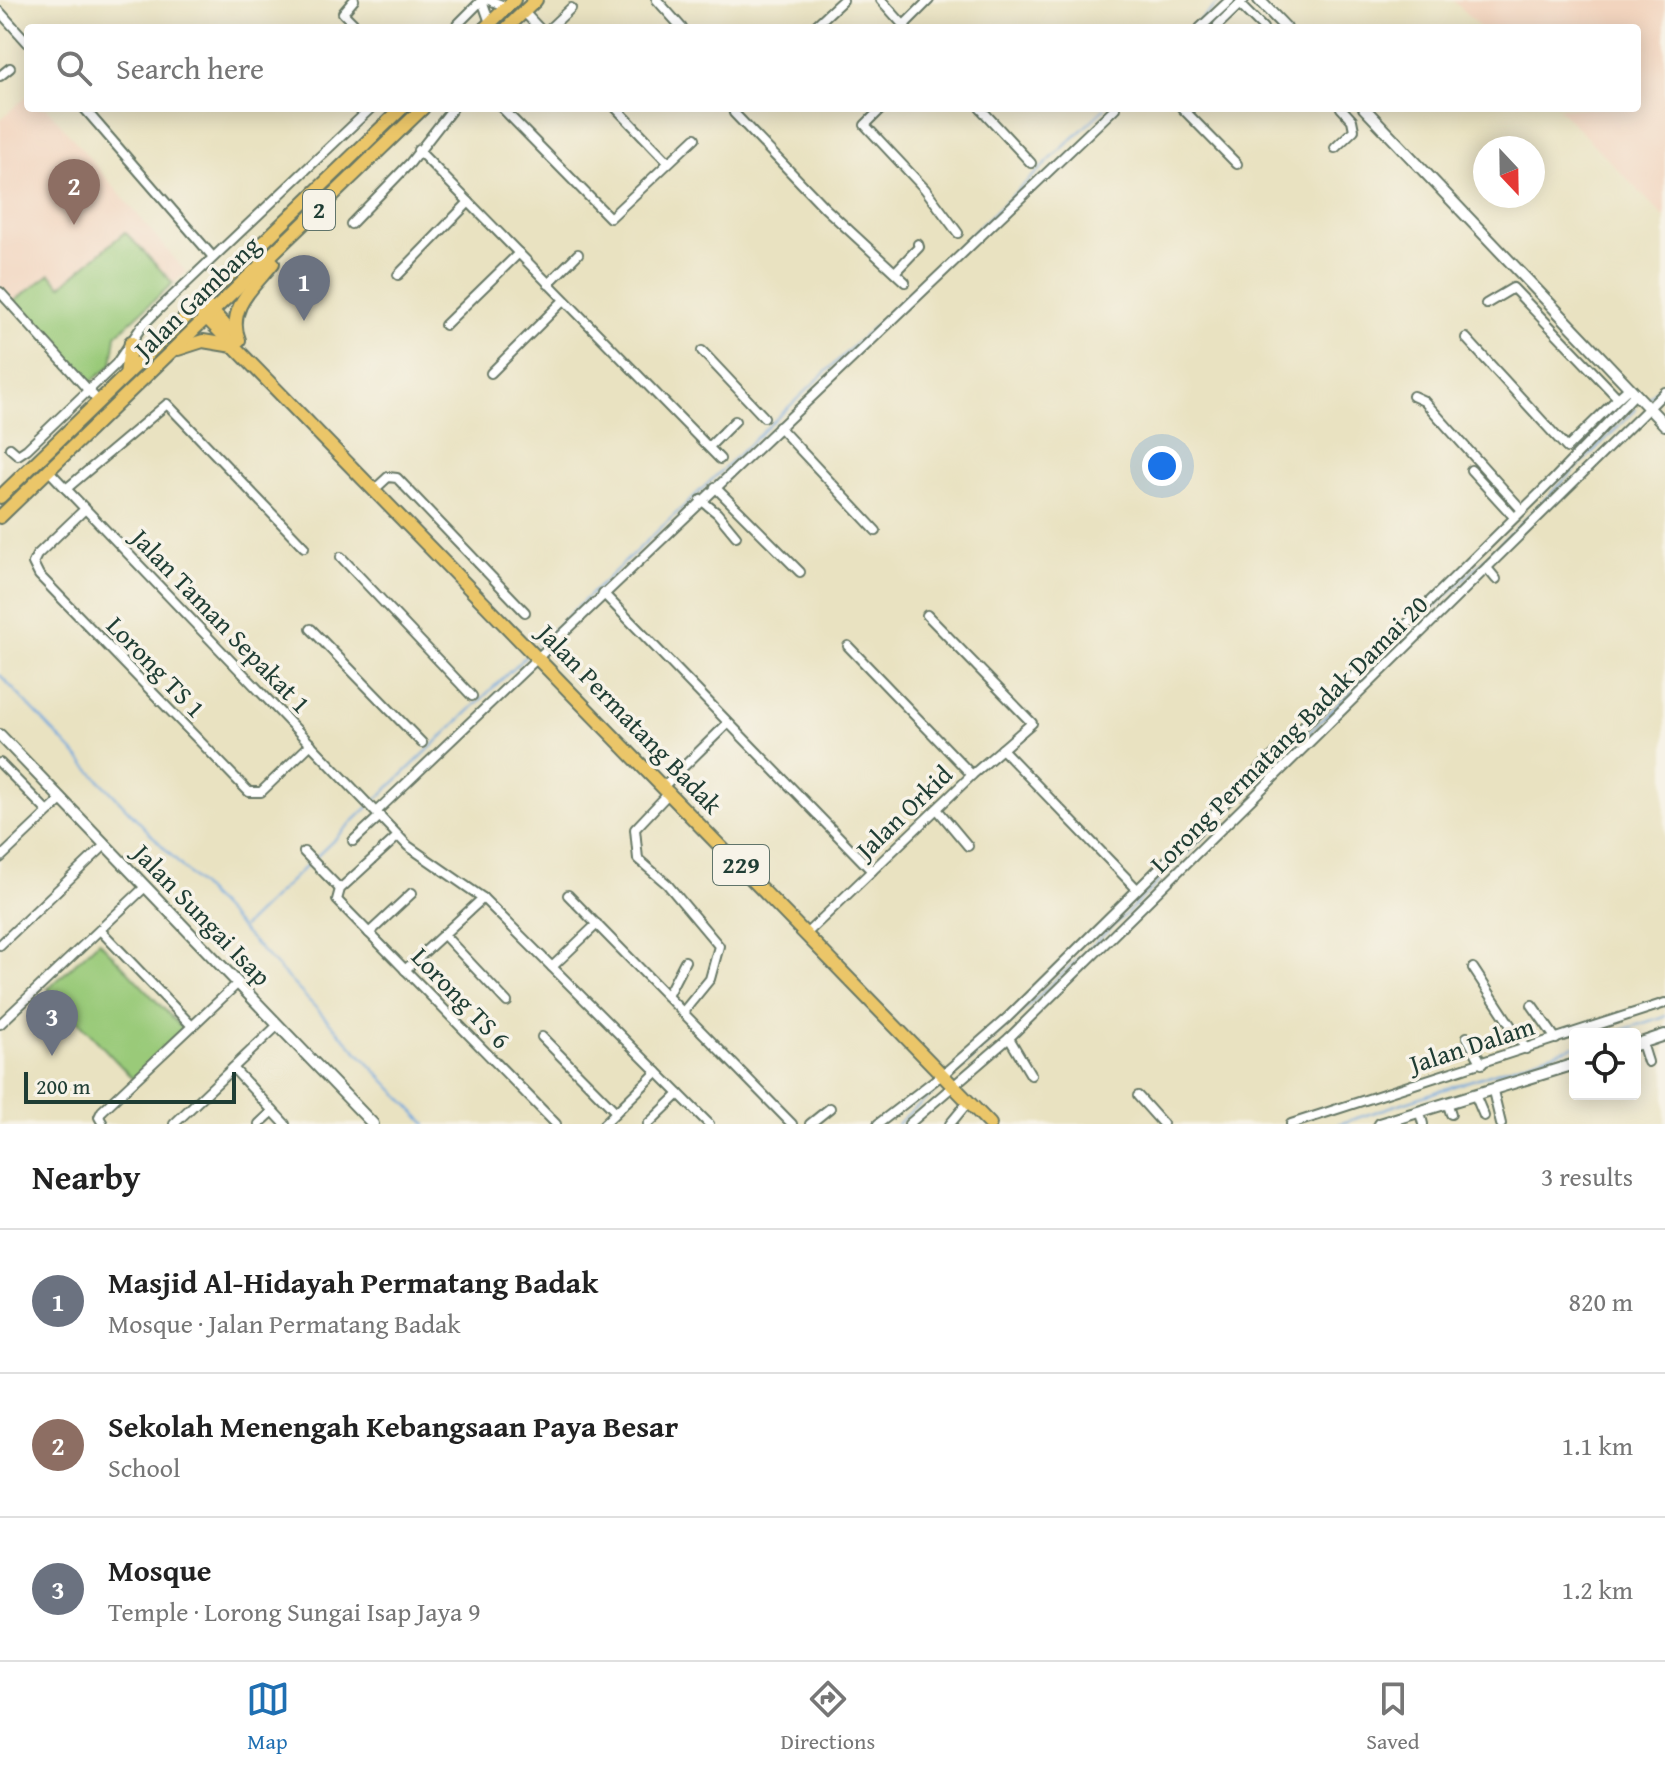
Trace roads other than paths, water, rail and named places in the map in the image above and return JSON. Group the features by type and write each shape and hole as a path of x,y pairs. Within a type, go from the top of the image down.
{"main road":[{"path":"511,24 536,0"},
{"path":"489,24 510,4"},
{"name":"Jalan Gambang","path":"0,497 398,112"},
{"name":"Jalan Gambang","path":"0,517 419,112"},
{"path":"173,351 203,341 236,343 233,325 236,311 308,220"},
{"name":"Jalan Permatang Badak","path":"199,304 990,1124"},
{"path":"126,375 131,342"}],"street":[{"path":"354,0 343,14 354,24"},
{"path":"482,0 488,24"},
{"path":"458,24 482,0"},
{"path":"489,0 510,4"},
{"path":"657,0 678,24"},
{"path":"817,24 843,0"},
{"path":"881,0 903,24"},
{"path":"907,24 929,0"},
{"path":"1259,0 1282,24"},
{"path":"1219,24 1237,1"},
{"path":"1205,24 1237,1"},
{"path":"1237,1 1259,24"},
{"path":"554,24 571,8"},
{"path":"0,12 24,39"},
{"path":"524,12 535,24"},
{"path":"0,76 10,68"},
{"path":"87,112 213,257"},
{"path":"10,448 18,455 27,449 89,391 116,364 142,326 367,112"},
{"path":"351,224 410,163 450,112"},
{"path":"506,112 610,218 695,138"},
{"path":"620,112 668,162"},
{"path":"734,112 825,208 905,282"},
{"path":"878,112 865,125 925,189 958,233"},
{"path":"984,112 1031,163"},
{"path":"353,841 376,812 603,593 1111,112"},
{"path":"1186,112 1237,164"},
{"path":"1335,148 1354,130 1352,120 1345,112"},
{"path":"1368,112 1665,425"},
{"path":"418,150 720,459"},
{"path":"398,275 469,202"},
{"path":"896,271 919,247 918,244"},
{"path":"445,325 519,253"},
{"path":"548,284 578,254"},
{"path":"1486,304 1513,288 1618,398"},
{"path":"0,292 99,402"},
{"path":"491,373 564,300"},
{"path":"1466,338 1567,448 1618,398 1632,391"},
{"path":"702,351 764,417"},
{"path":"878,1124 943,1074 1007,1018 1518,514 1632,391"},
{"name":"Lorong Permatang Badak Damai 20","path":"909,1124 1009,1038 1665,392"},
{"path":"1413,396 1424,401 1518,514"},
{"path":"66,489 167,404 304,547"},
{"path":"709,447 735,421"},
{"path":"779,427 876,531"},
{"path":"1471,470 1518,514"},
{"name":"Jalan Taman Sepakat 1","path":"49,471 376,812"},
{"path":"375,489 388,477 397,478 525,612"},
{"path":"715,487 800,572"},
{"path":"701,500 717,513 736,536"},
{"name":"Lorong TS 1","path":"85,509 37,555 33,563 39,575 249,792 261,792 311,744"},
{"path":"341,557 472,696"},
{"path":"1487,568 1496,579"},
{"path":"603,593 872,871"},
{"name":"Jalan Orkid","path":"807,933 972,775 1032,723 927,615"},
{"path":"311,629 422,743"},
{"path":"848,646 972,775"},
{"path":"683,1012 710,979 719,946 667,884 657,879 638,859 635,829 667,788 728,723"},
{"name":"Jalan Sungai Isap","path":"0,735 373,1124"},
{"path":"1002,749 1137,889"},
{"path":"0,763 48,812"},
{"path":"0,858 61,800"},
{"path":"937,809 968,846"},
{"path":"376,812 398,836 483,898 709,1124"},
{"path":"309,857 340,889 398,836"},
{"path":"0,945 105,845"},
{"path":"0,1024 145,887"},
{"name":"Lorong TS 6","path":"340,889 337,900 556,1124"},
{"path":"369,933 412,893"},
{"path":"568,895 792,1124"},
{"path":"405,970 483,898"},
{"path":"552,967 597,924"},
{"path":"100,930 192,1026"},
{"path":"444,935 507,1002"},
{"path":"667,996 685,961"},
{"path":"1473,968 1526,1049"},
{"path":"101,1122 102,1111 238,983"},
{"name":"Jalan Dalam","path":"1291,1124 1665,1003"},
{"path":"1532,1005 1556,1039"},
{"path":"174,1124 278,1025"},
{"path":"1641,1043 1665,1035"},
{"path":"542,1037 616,1112"},
{"path":"1467,1037 1482,1064"},
{"path":"1009,1038 1031,1075"},
{"path":"1641,1048 1648,1062"},
{"path":"1379,1124 1422,1119 1569,1066"},
{"path":"233,1068 285,1124"},
{"path":"604,1124 657,1072"},
{"path":"1493,1091 1501,1124"},
{"path":"648,1124 679,1094"},
{"path":"1138,1096 1163,1124"},
{"path":"1476,1097 1484,1116"},
{"path":"950,1124 969,1101"},
{"path":"810,1124 830,1108"},
{"path":"259,1124 273,1111"},
{"path":"693,1124 701,1116"}],"waterway":[{"path":"1195,24 1222,0"},
{"path":"537,645 1101,112"},
{"path":"1649,397 1665,381"},
{"path":"957,1073 1129,911 1636,409"},
{"path":"373,803 527,655"},
{"path":"0,675 426,1124"},
{"path":"315,858 368,807"},
{"path":"243,927 310,862"},
{"path":"1628,1028 1665,1016"},
{"path":"1339,1124 1569,1048"},
{"path":"897,1124 940,1087"}],"place":[{"name":"Sekolah Menengah Kebangsaan Paya Besar","path":"74,225"},
{"name":"Masjid Al-Hidayah Permatang Badak","path":"304,321"},
{"name":"Mosque","path":"52,1056"}]}
